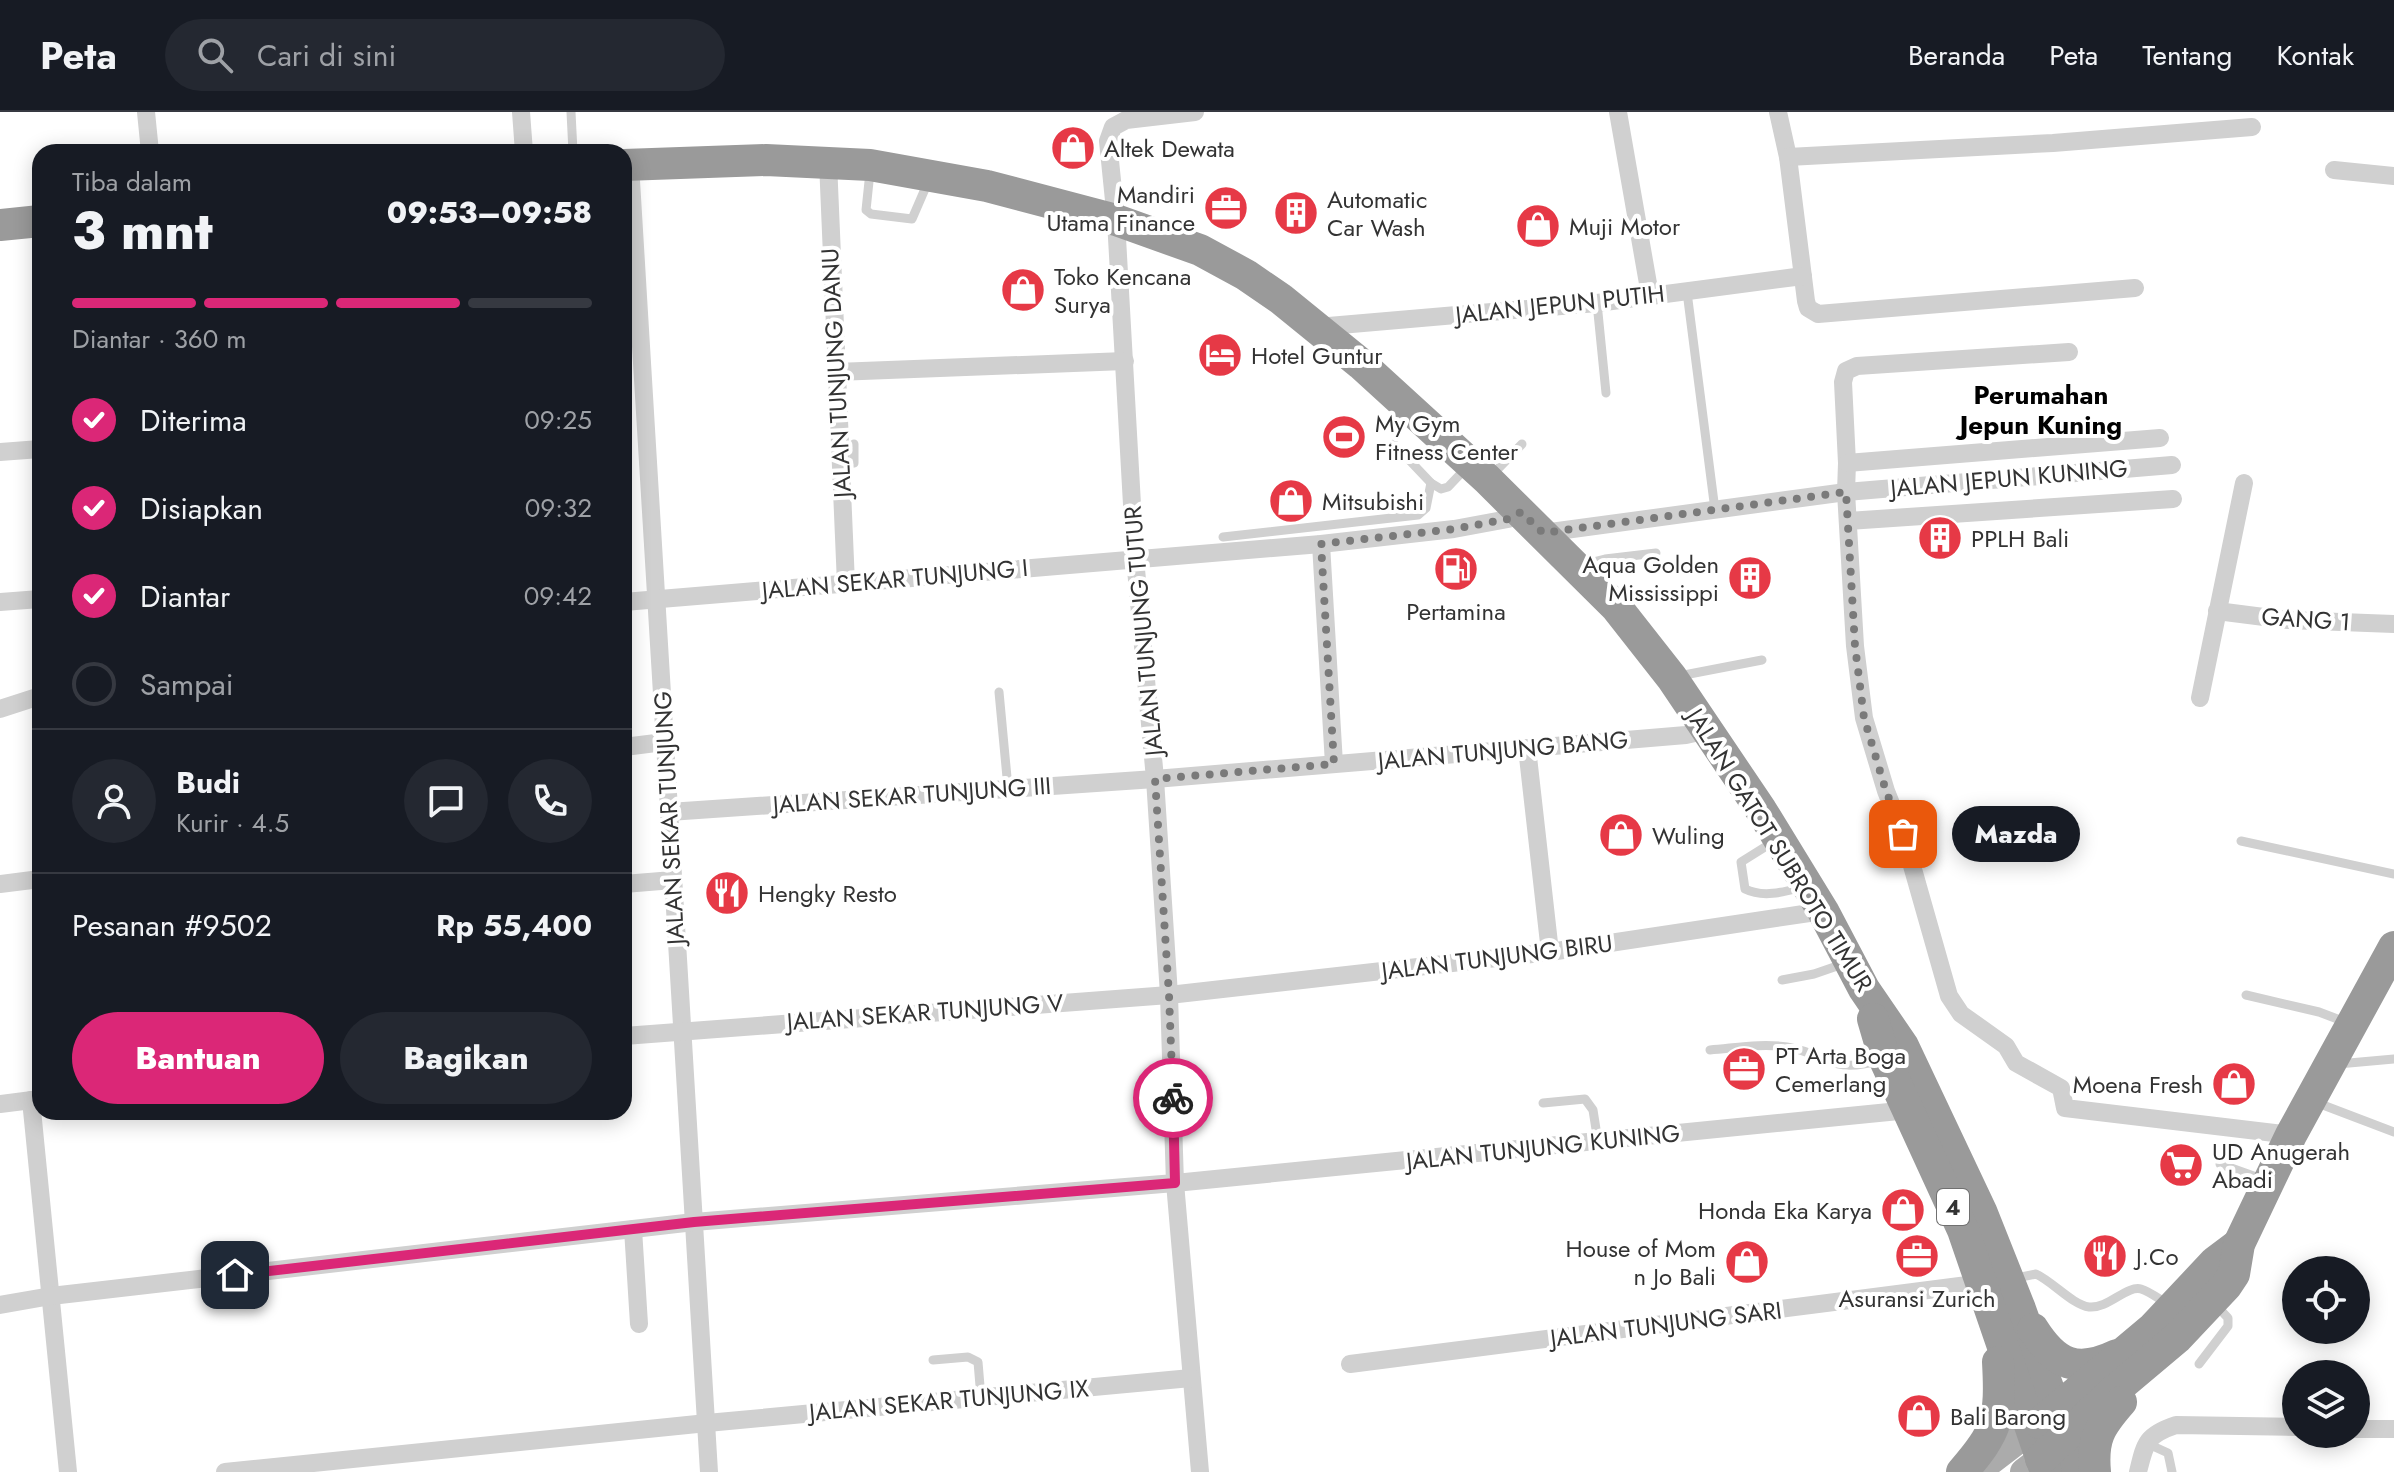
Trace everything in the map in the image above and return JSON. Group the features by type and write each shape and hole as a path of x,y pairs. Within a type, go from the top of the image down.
{"highway":[{"name":"JALAN GATOT SUBROTO TIMUR","path":"632,164 766,160 870,165 1015,193 1116,220 1200,250 1246,275 1317,327 1532,522 1617,608 1672,678 1778,839 1857,975 1903,1046 1981,1211 2002,1299"},
{"path":"0,225 32,222"},
{"name":"4","path":"2044,1447 2160,1353 2214,1302 2234,1274 2239,1244 2291,1135 2351,1024 2391,962"},
{"name":"4","path":"1857,975 1885,1060 1963,1230 2002,1299 2060,1360 2086,1366 2101,1363 2127,1350"},
{"name":"4","path":"2044,1447 2127,1350 2173,1308 2215,1262 2239,1244"},
{"path":"1962,1472 1987,1443 1996,1418 2002,1299"},
{"name":"4","path":"2002,1299 2044,1447 2078,1472"},
{"name":"4","path":"2095,1472 2094,1453 2098,1433 2160,1353"}],"main road":[{"path":"1976,1472 2044,1447"}],"street":[{"path":"146,112 149,144"},
{"path":"521,112 523,144"},
{"name":"JALAN TUNJUNG TUTUR","path":"1195,112 1126,120 1113,127 1108,141 1116,220 1135,558 1155,779 1169,995 1175,1183 1200,1472"},
{"path":"1618,112 1650,295"},
{"path":"1778,112 1788,157 1808,308 1818,314 2135,288"},
{"path":"1788,157 2053,143 2252,127"},
{"name":"JALAN TUNJUNG DANU","path":"828,162 846,584"},
{"path":"2334,170 2394,176"},
{"name":"JALAN JEPUN PUTIH","path":"1317,327 1597,303 1803,276"},
{"name":"JALAN SEKAR TUNJUNG","path":"632,352 633,389 655,599 709,1472"},
{"path":"2069,352 1848,369 1843,382 1846,492 1855,646 1864,718 1886,791 1903,834 1949,996 1961,1014 2006,1046 2016,1063 2061,1088 2065,1108 2291,1135"},
{"path":"836,372 1125,361"},
{"name":"JALAN JEPUN KUNING","path":"1847,463 2160,438"},
{"path":"0,452 32,450"},
{"name":"JALAN JEPUN KUNING","path":"1321,544 1454,529 1508,519 1532,522 1715,510 1846,492 2172,465"},
{"path":"2200,698 2244,483"},
{"path":"1848,521 2173,499"},
{"path":"1321,544 1334,764"},
{"name":"JALAN SEKAR TUNJUNG I","path":"632,601 1321,544"},
{"path":"0,602 32,600"},
{"name":"GANG 1","path":"2217,611 2288,620 2394,624"},
{"path":"0,709 32,699"},
{"name":"JALAN TUNJUNG BANG","path":"1155,779 1686,735 1708,730"},
{"path":"632,746 664,742"},
{"path":"1527,748 1550,952"},
{"name":"JALAN SEKAR TUNJUNG III","path":"669,812 1155,779"},
{"path":"0,884 32,880"},
{"path":"632,883 673,880"},
{"name":"JALAN TUNJUNG BIRU","path":"1169,995 1550,952 1815,899"},
{"name":"JALAN SEKAR TUNJUNG V","path":"632,1035 1169,995"},
{"path":"0,1104 32,1100"},
{"name":"JALAN TUNJUNG KUNING","path":"0,1305 51,1296 694,1222 1175,1183 1909,1110"},
{"path":"38,1120 68,1472"},
{"path":"633,1229 639,1324"},
{"name":"JALAN TUNJUNG SARI","path":"1350,1364 2002,1299"},
{"name":"JALAN SEKAR TUNJUNG IX","path":"225,1472 1191,1378"},
{"path":"2138,1472 2146,1443 2157,1431 2176,1425 2282,1427"},
{"path":"2370,1429 2394,1429"}],"lane":[{"path":"571,112 573,144"},
{"path":"870,165 866,210 871,214 912,219 931,175"},
{"path":"1687,292 1715,510"},
{"path":"1597,303 1606,393"},
{"path":"840,465 854,463 854,444"},
{"path":"1394,444 1431,483 1441,489 1479,472 1522,444"},
{"path":"1223,537 1418,515 1426,508 1431,483"},
{"path":"1575,567 1605,559 1656,553"},
{"path":"1672,678 1762,660"},
{"path":"999,692 1008,788"},
{"path":"1778,839 1741,862 1745,889 1754,893 1781,893 1815,899"},
{"path":"2241,841 2394,874"},
{"path":"1782,980 1814,974 1857,975"},
{"path":"2246,995 2319,1012 2351,1024"},
{"path":"1710,1050 1768,1045 1810,1053 1836,1065 1857,1067 1885,1060"},
{"path":"2328,1065 2394,1059"},
{"path":"1543,1103 1585,1099 1589,1103 1598,1142"},
{"path":"2310,1100 2394,1132"},
{"path":"2220,1164 2269,1182"},
{"path":"2002,1299 2036,1274 2058,1286 2077,1303 2088,1307 2100,1307 2140,1288 2173,1308"},
{"path":"2199,1364 2229,1322 2214,1302"},
{"path":"933,1360 968,1357 978,1362 981,1398"},
{"path":"2146,1443 2168,1453 2172,1472"}],"way so far":[{"path":"1173,1098 1155,779 1334,764 1321,544 1454,529 1508,519 1521,512 1543,533 1846,492 1855,646 1864,718 1886,791 1903,834"}],"place":[{"name":"Altek Dewata","path":"1073,148"},
{"name":"Mandiri Utama Finance","path":"1226,208"},
{"name":"Automatic Car Wash","path":"1296,213"},
{"name":"Muji Motor","path":"1538,226"},
{"name":"Toko Kencana Surya","path":"1023,290"},
{"name":"Hotel Guntur","path":"1220,355"},
{"name":"My Gym Fitness Center","path":"1344,437"},
{"name":"Mitsubishi","path":"1291,501"},
{"name":"PPLH Bali","path":"1940,538"},
{"name":"Pertamina","path":"1456,569"},
{"name":"Aqua Golden Mississippi","path":"1750,578"},
{"name":"Mazda","path":"1903,834"},
{"name":"Wuling","path":"1621,835"},
{"name":"Hengky Resto","path":"727,893"},
{"name":"PT Arta Boga Cemerlang","path":"1744,1069"},
{"name":"Moena Fresh","path":"2234,1084"},
{"name":"UD Anugerah Abadi","path":"2181,1165"},
{"name":"Honda Eka Karya","path":"1903,1210"},
{"name":"Asuransi Zurich","path":"1917,1256"},
{"name":"J.Co","path":"2105,1256"},
{"name":"House of Mom n Jo Bali","path":"1747,1262"},
{"name":"Bali Barong","path":"1919,1416"}],"district":[{"name":"Perumahan Jepun Kuning","path":"2041,410"}],"route":[{"path":"235,1275 694,1222 1175,1183 1173,1098"}]}
